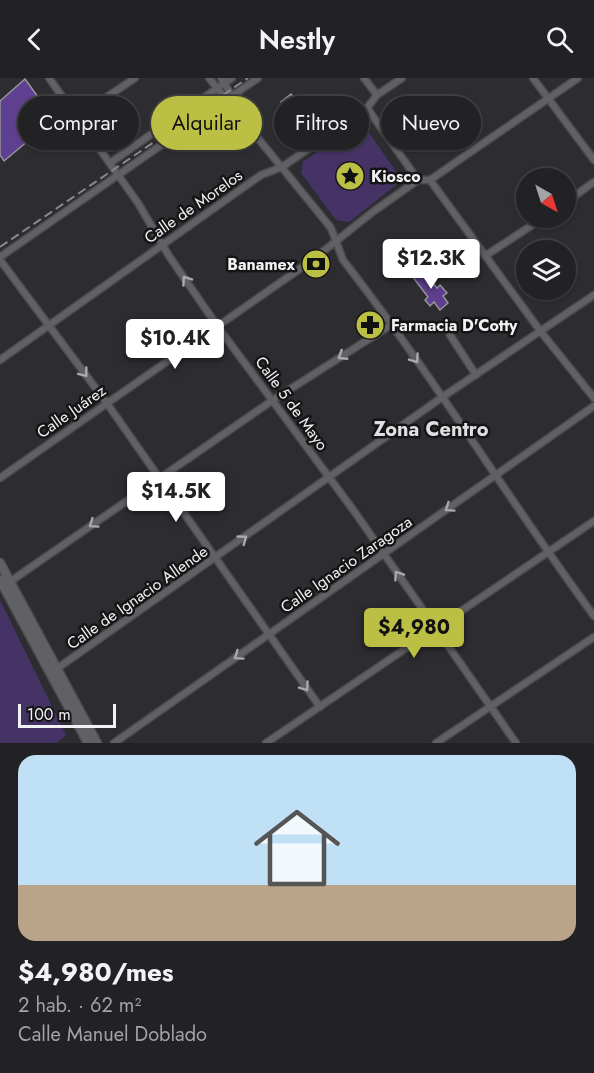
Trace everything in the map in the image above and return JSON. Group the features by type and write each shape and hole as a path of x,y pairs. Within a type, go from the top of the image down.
{"main road":[{"path":"0,563 4,583 98,743"},
{"path":"54,671 88,743"}],"street":[{"name":"Calle 5 de Mayo","path":"49,78 61,96"},
{"path":"108,96 135,78"},
{"path":"209,78 228,96"},
{"path":"110,163 218,88 223,81 232,78"},
{"path":"233,96 258,78"},
{"path":"364,78 377,95"},
{"name":"Calle de Morelos","path":"369,105 377,95 402,78"},
{"path":"533,78 594,160"},
{"path":"369,111 418,180 430,180 578,78"},
{"path":"223,81 229,96"},
{"path":"262,140 331,228 343,260 497,474 548,553 594,616"},
{"name":"Calle 5 de Mayo","path":"100,150 218,327 330,478 516,743"},
{"path":"156,150 0,259 106,402 320,707"},
{"name":"Calle de Morelos","path":"0,360 261,175 282,167 306,150"},
{"name":"Calle Juárez","path":"0,478 106,402 218,327 418,180"},
{"path":"430,180 541,332 594,398"},
{"path":"576,195 594,182"},
{"path":"486,256 528,228"},
{"name":"Calle de Ignacio Allende","path":"54,671 441,398 594,295"},
{"path":"4,583 273,400 391,325"},
{"path":"450,335 476,375"},
{"name":"Calle Ignacio Zaragoza","path":"114,743 594,406"},
{"path":"266,743 594,521"},
{"path":"436,743 594,637"}],"shaded area":[{"path":"369,133 397,173 396,185 349,222 336,220 301,173 303,162 320,150 369,150"},
{"path":"0,600 66,735 57,743 0,743"}],"building":[{"path":"25,79 37,96 18,96 18,149 4,161 0,155 0,101"},
{"path":"422,269 437,288 440,285 447,293 443,296 448,303 440,310 434,302 430,306 425,300 428,297 412,276"}],"railway":[{"path":"0,247 248,78"}],"place":[{"name":"Kiosco","path":"350,176"},
{"name":"Banamex","path":"316,264"},
{"name":"Farmacia D'Cotty","path":"370,325"}],"district":[{"name":"Zona Centro","path":"431,429"}]}
